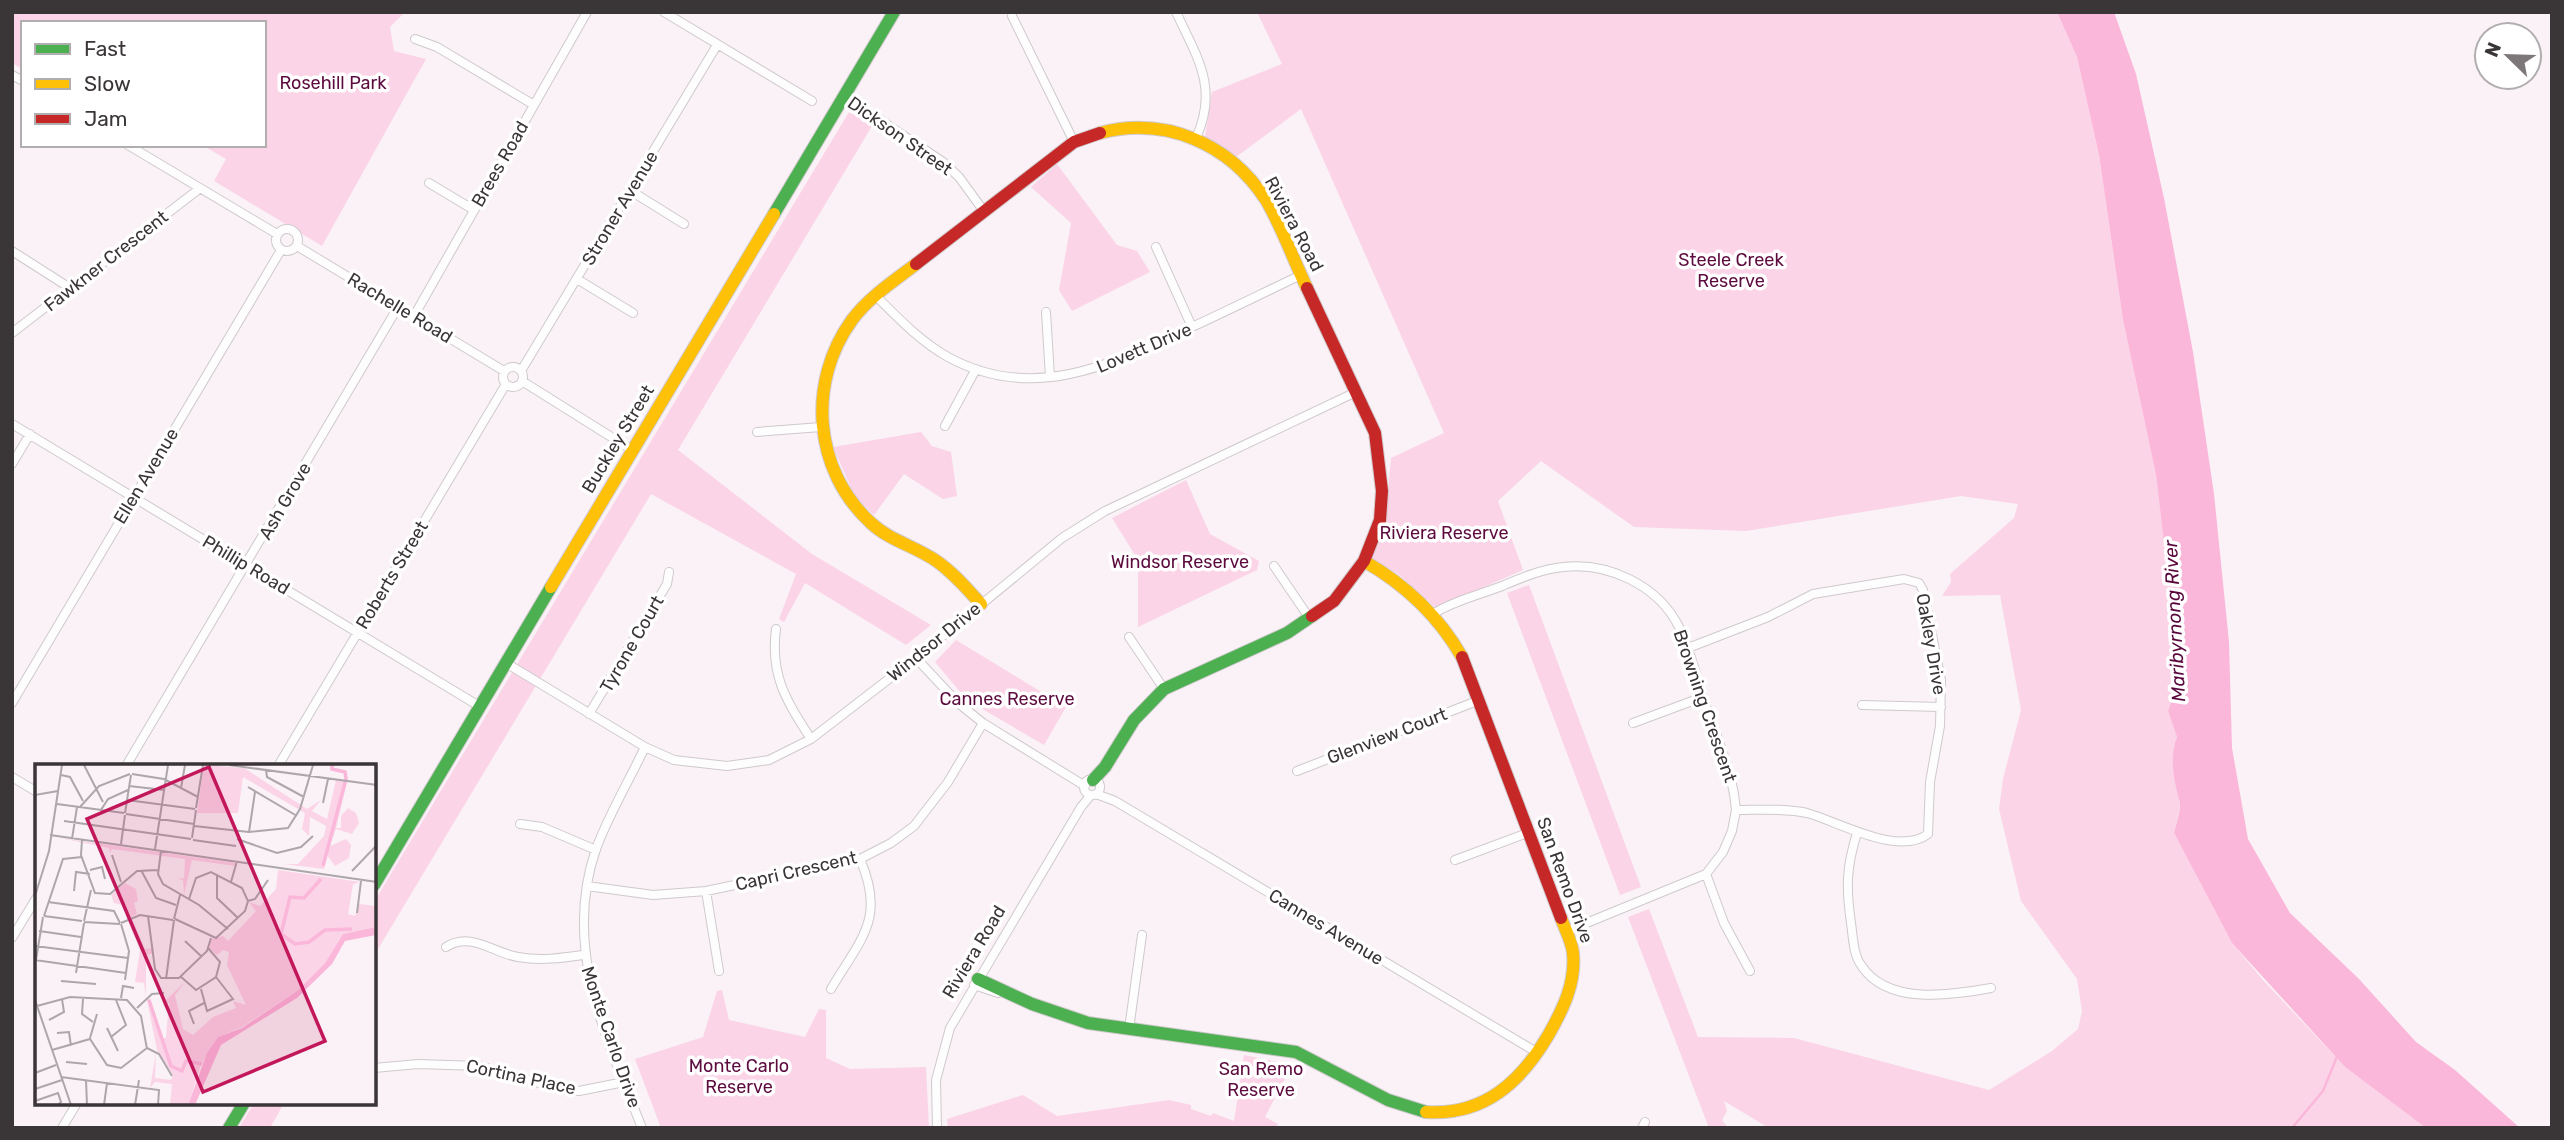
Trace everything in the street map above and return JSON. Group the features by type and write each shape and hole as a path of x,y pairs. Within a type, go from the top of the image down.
{"street":[{"name":"Brees Road","path":"414,316 587,12"},
{"name":"Buckley Street","path":"376,883 842,95 894,12"},
{"path":"1176,12 1205,78 1208,95 1204,118 1196,138"},
{"path":"667,13 812,101"},
{"path":"1012,16 1074,142"},
{"path":"415,39 437,47 534,105"},
{"name":"Stroner Avenue","path":"521,371 718,45"},
{"name":"Dickson Street","path":"842,95 943,162 959,177 983,210"},
{"name":"Riviera Road","path":"937,1128 936,1080 941,1050 954,1020 1134,720 1164,689 1287,633 1334,601 1364,561 1380,520 1382,491 1375,433 1301,275 1255,184 1228,156 1196,138 1158,127 1136,127 1096,133 1074,142 875,295 855,312 839,338 823,388 821,427 836,477 867,520 882,533 943,566 981,604"},
{"path":"131,147 277,234"},
{"path":"429,183 474,210"},
{"name":"Fawkner Crescent","path":"12,333 199,189"},
{"path":"631,191 684,224"},
{"path":"283,230 294,232 298,238 297,246 288,252 281,250 276,244 277,234 283,230"},
{"name":"Rachelle Road","path":"297,246 504,371"},
{"path":"1156,247 1192,327"},
{"name":"Ellen Avenue","path":"12,703 281,250"},
{"path":"12,251 70,288"},
{"name":"Lovett Drive","path":"875,295 924,340 949,357 976,369 1028,377 1049,377 1109,366 1301,275"},
{"path":"577,279 633,313"},
{"name":"Ash Grove","path":"127,764 398,307"},
{"path":"1046,312 1049,377"},
{"path":"512,366 521,371 522,381 514,387 506,384 504,371 512,366"},
{"path":"944,426 976,369"},
{"path":"522,381 632,450"},
{"name":"Roberts Street","path":"279,764 506,384"},
{"name":"Windsor Drive","path":"506,663 645,747 674,760 727,765 769,760 811,739 916,658 1062,538 1105,511 1356,392"},
{"name":"Phillip Road","path":"12,424 479,706"},
{"path":"757,432 821,427"},
{"path":"12,464 30,434"},
{"name":"San Remo Drive","path":"976,982 1060,1016 1129,1029 1296,1052 1325,1063 1398,1105 1432,1113 1471,1110 1493,1101 1512,1087 1538,1053 1570,995 1575,974 1573,950 1464,661 1451,635 1395,576 1364,561"},
{"path":"1274,566 1311,619"},
{"name":"Browning Crescent","path":"1435,617 1448,604 1460,602 1534,573 1562,567 1612,571 1637,583 1660,601 1678,624 1688,648 1732,780 1736,810 1723,852 1706,874"},
{"name":"Tyrone Court","path":"589,713 667,584 669,572"},
{"name":"Oakley Drive","path":"1688,648 1768,617 1813,594 1913,580 1919,583 1926,602 1941,680 1941,707 1930,782 1928,834 1914,840 1857,833 1808,813 1736,810"},
{"path":"776,629 773,655 777,677 811,739"},
{"path":"1129,637 1164,689"},
{"name":"Cannes Avenue","path":"916,658 958,703 983,723 1538,1053"},
{"path":"1633,723 1703,697"},
{"name":"Glenview Court","path":"1297,771 1477,701"},
{"path":"1862,705 1941,707"},
{"name":"Capri Crescent","path":"587,886 653,895 706,891 860,859 891,842 914,825 948,782 983,723"},
{"name":"Monte Carlo Drive","path":"642,1128 624,1082 583,955 587,886 596,850 645,747"},
{"path":"12,777 35,791"},
{"path":"520,824 542,827 596,850"},
{"path":"1455,860 1530,832"},
{"path":"1857,833 1846,873 1847,891 1859,963 1869,975 1882,985 1934,996 1991,988"},
{"path":"831,989 869,923 871,884 860,859"},
{"path":"1567,931 1706,874 1724,923 1750,971"},
{"path":"706,891 719,971"},
{"path":"12,938 35,900"},
{"path":"1129,1029 1142,935"},
{"path":"446,947 457,940 468,940 517,957 560,958 583,955"},
{"name":"Cortina Place","path":"376,1068 418,1064 480,1066 579,1091 624,1082"},
{"path":"62,1128 76,1105"},
{"path":"229,1128 243,1105"}],"green space":[{"name":"Rosehill Park","path":"12,12 405,12 390,27 394,51 426,59 322,246 214,181 226,159 205,147 266,147 266,21 21,21 21,68 12,63"},
{"name":"Steele Creek Reserve","path":"1257,12 2057,12 2077,57 2099,155 2123,320 2156,475 2171,596 2180,615 2172,686 2175,691 2168,711 2177,737 2173,761 2179,808 2174,833 2232,943 2263,980 2345,1067 2426,1128 1769,1128 1724,1101 1727,1111 1722,1120 1728,1128 1709,1128 1628,917 1649,909 1698,1037 1794,1038 1989,1090 2052,1051 2078,1029 2082,1011 2077,979 2021,901 1999,809 2003,779 2021,710 2000,595 1942,596 1951,582 1950,574 2014,518 2018,504 1961,496 1746,531 1634,527 1541,461 1498,501 1523,570 1436,608 1398,574 1372,559 1386,515 1391,458 1444,433 1301,109 1236,157 1205,137 1212,92 1282,64"},
{"path":"852,107 875,121 678,450 812,554 931,625 906,645 805,583 784,622 779,619 796,574 651,494 376,952 376,899"},
{"path":"1057,164 1117,245 1137,251 1150,272 1072,311 1059,290 1071,223 1031,187"},
{"path":"921,432 932,446 951,452 957,496 943,499 904,474 874,515 855,497 833,447"},
{"name":"Windsor Reserve","path":"1186,480 1210,534 1259,561 1257,570 1138,627 1138,560 1112,518"},
{"path":"1529,585 1641,887 1620,895 1507,593"},
{"name":"Cannes Reserve","path":"956,640 1066,707 1044,745 967,700 935,662"},
{"name":"Monte Carlo Reserve","path":"722,990 729,1020 805,1037 819,1009 826,1010 826,1058 850,1069 926,1067 929,1128 661,1128 635,1059 703,1037 717,991"},
{"name":"San Remo Reserve","path":"1244,1055 1292,1065 1265,1117 1278,1124 1276,1128 948,1128 947,1119 1023,1095 1057,1116 1169,1100 1191,1105 1191,1109 1211,1116 1213,1113 1234,1121"},
{"path":"253,1105 283,1105 270,1128 239,1128"}],"shaded area":[{"path":"2057,12 2114,12 2136,74 2164,198 2193,352 2214,494 2229,642 2232,748 2248,839 2290,913 2359,979 2416,1042 2455,1070 2520,1128 2426,1128 2345,1067 2232,943 2174,833 2180,807 2173,760 2177,737 2168,711 2175,691 2172,686 2180,616 2172,609 2156,475 2123,320 2099,155 2077,57"}],"waterway":[{"path":"2292,1128 2323,1091 2338,1054"}],"traffic: fast":[{"path":"774,214 894,12"},
{"path":"376,882 551,587"},
{"path":"1093,780 1105,767 1134,720 1164,689 1287,633 1312,616"},
{"path":"978,979 1032,1004 1088,1023 1296,1052 1388,1100 1426,1112"},
{"path":"229,1128 243,1105"}],"traffic: slow":[{"path":"1100,133 1148,128 1171,132 1194,139 1234,163 1266,200 1307,288"},
{"path":"551,587 774,214"},
{"path":"916,264 866,304 852,320 838,344 828,370 823,398 823,425 828,452 837,478 852,502 871,523 942,565 981,604"},
{"path":"1364,561 1394,580 1420,602 1432,614 1462,657"},
{"path":"1426,1112 1447,1112 1483,1102 1513,1081 1538,1051 1564,1005 1572,975 1572,949 1561,918"}],"traffic: jam":[{"path":"916,264 1074,142 1100,133"},
{"path":"1307,288 1375,433 1382,491 1380,520 1364,561 1334,601 1312,616"},
{"path":"1462,657 1561,918"}],"park label":[{"name":"Riviera Reserve","path":"1444,533"}],"water label":[{"name":"Maribyrnong River","path":"2174,621"}]}
